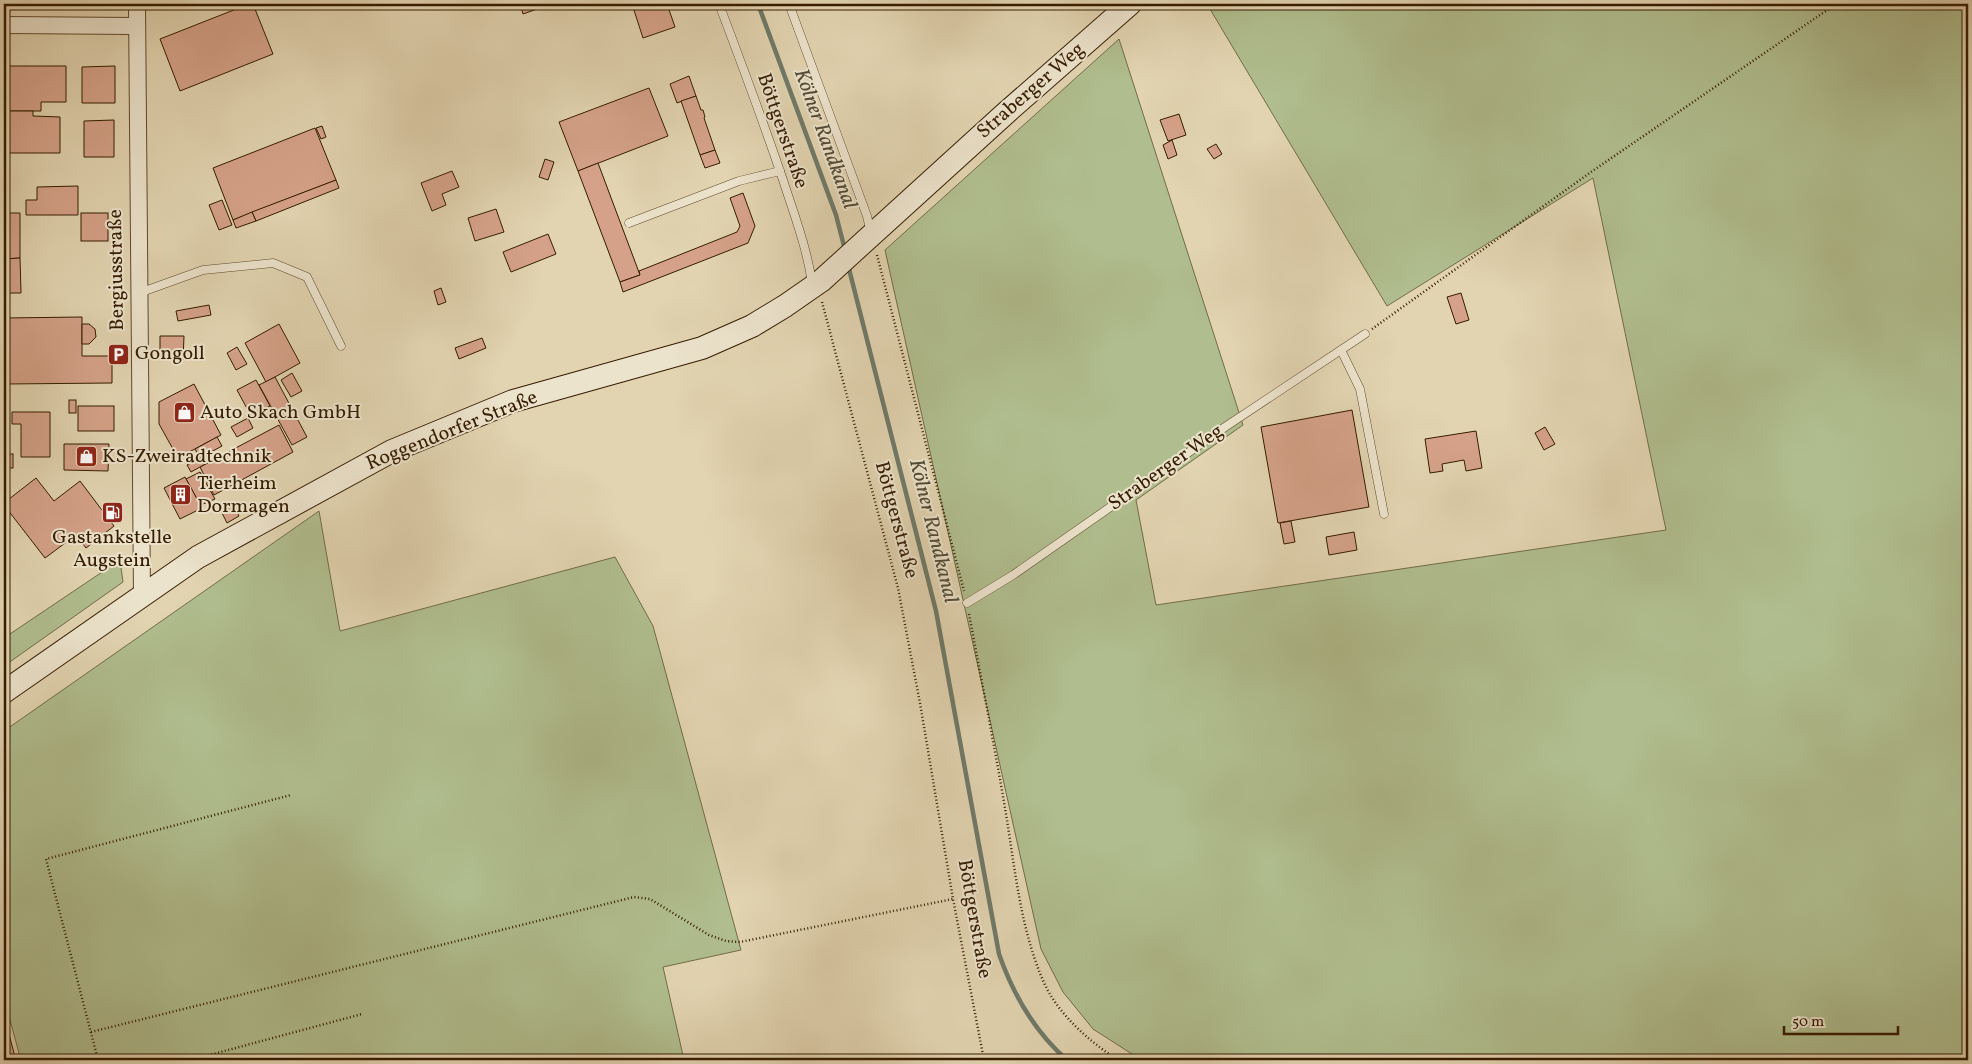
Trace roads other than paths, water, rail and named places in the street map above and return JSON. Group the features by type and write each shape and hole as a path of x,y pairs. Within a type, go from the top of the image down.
{"main road":[{"name":"Straberger Weg","path":"817,284 1130,4"},
{"name":"Roggendorfer Straße","path":"4,692 198,557 392,451 513,402 702,348 752,326 817,284"}],"street":[{"name":"Bergiusstraße","path":"137,4 142,596"},
{"path":"4,25 136,26"}],"lane":[{"name":"Böttgerstraße","path":"719,4 780,171 817,284"},
{"path":"789,4 866,216 868,238"},
{"path":"629,223 739,182 780,171"},
{"path":"138,292 203,270 273,263 307,278 341,346"},
{"name":"Straberger Weg","path":"967,603 1013,575 1225,427 1365,334"},
{"path":"1341,350 1360,389 1384,514"}],"waterway":[{"name":"Kölner Randkanal","path":"758,4 836,215 845,250"},
{"name":"Kölner Randkanal","path":"848,265 936,611 999,954 1011,984 1026,1012 1055,1049 1067,1060"}],"place":[{"name":"Gongoll","path":"119,354"},
{"name":"Auto Skach GmbH","path":"184,413"},
{"name":"KS-Zweiradtechnik","path":"86,457"},
{"name":"Tierheim Dormagen","path":"181,495"},
{"name":"Gastankstelle Augstein","path":"112,512"}]}
